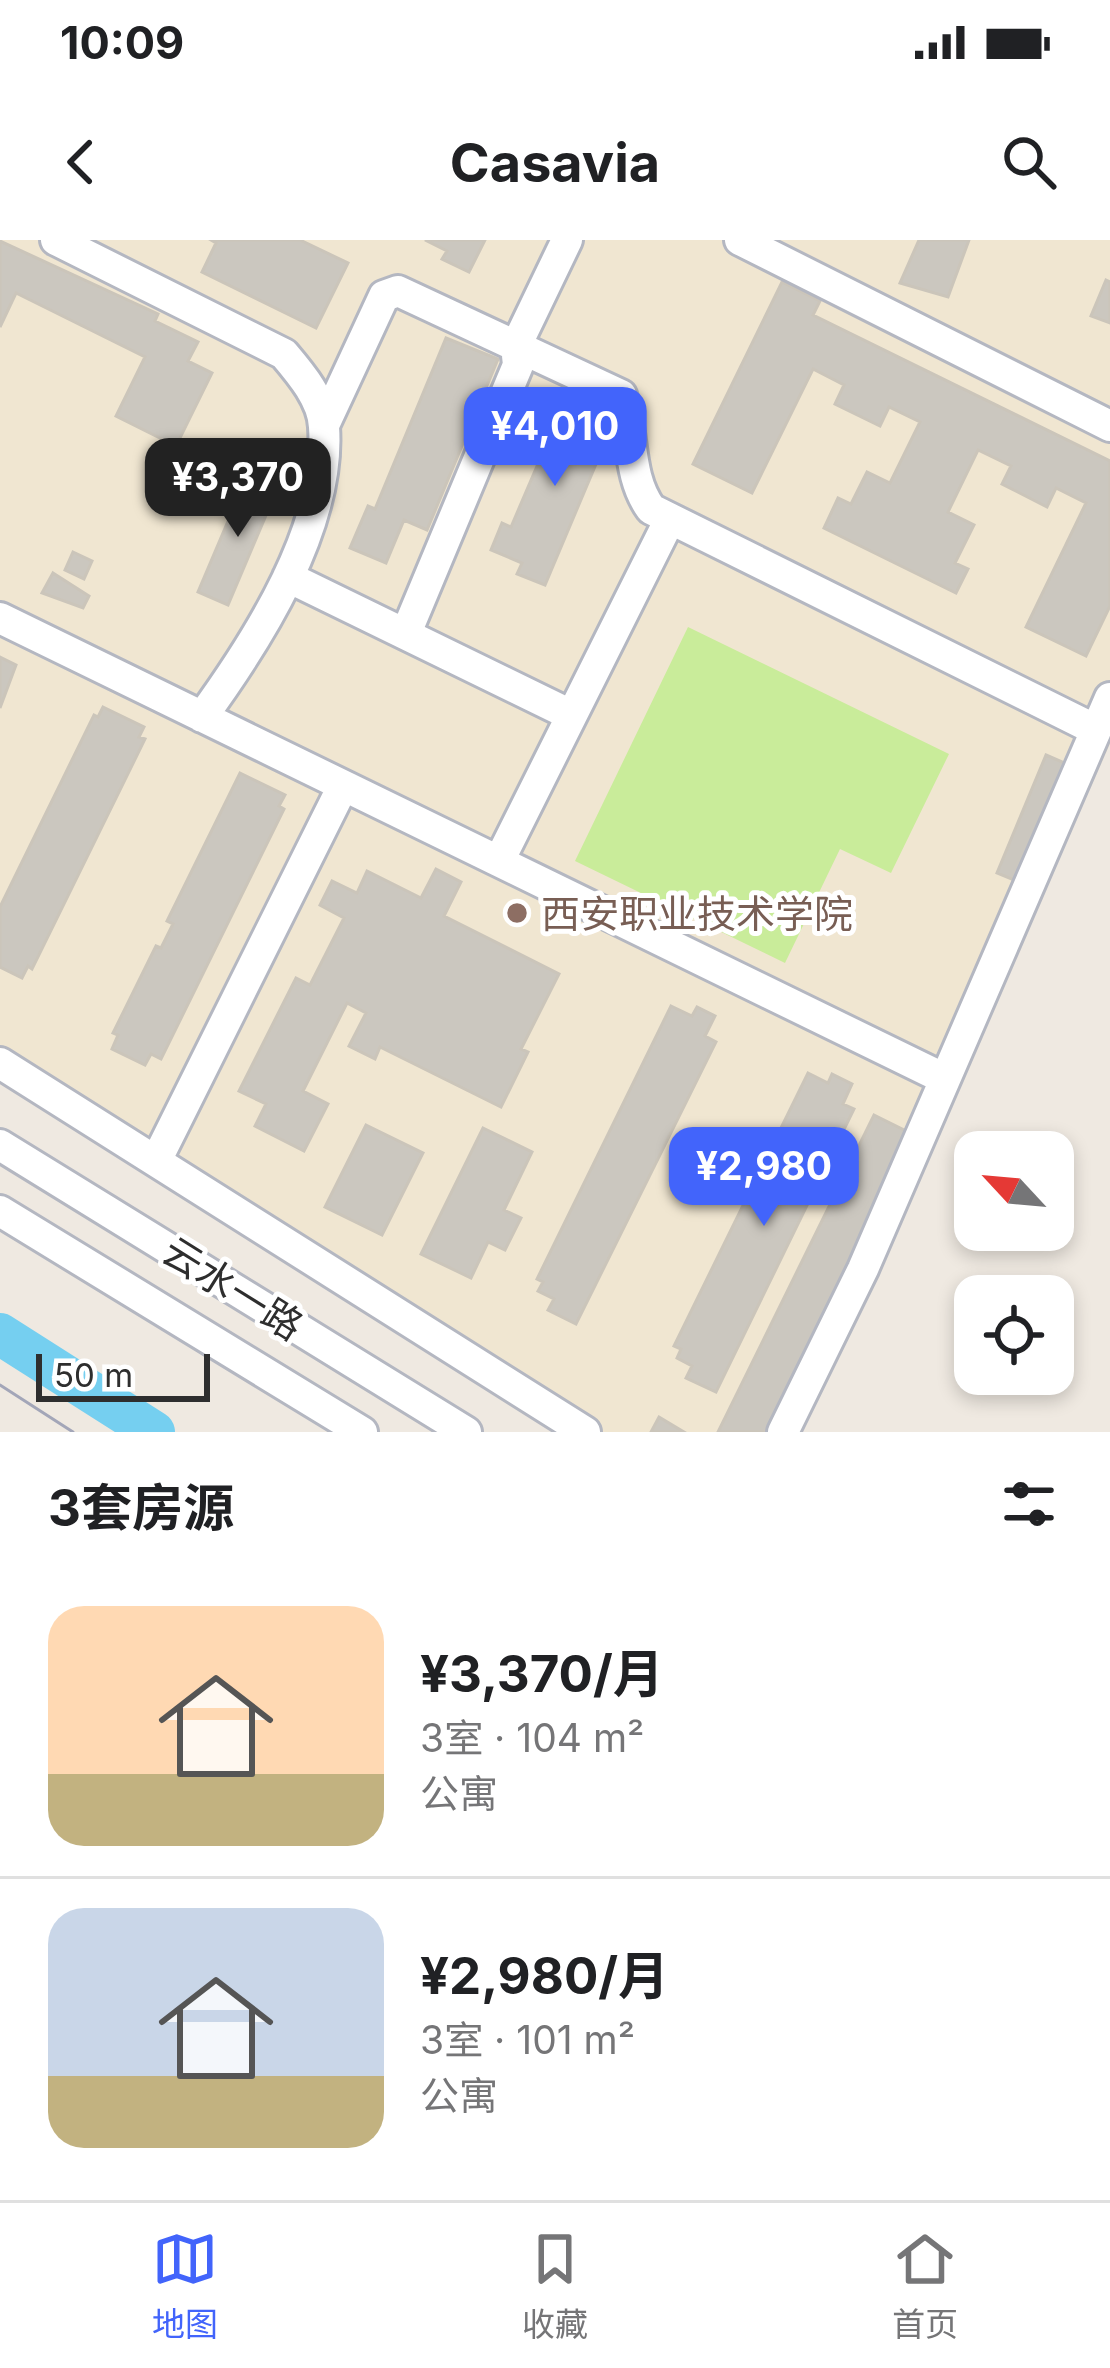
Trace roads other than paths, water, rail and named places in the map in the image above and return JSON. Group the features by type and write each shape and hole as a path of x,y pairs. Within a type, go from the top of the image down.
{"street":[{"path":"56,240 284,354 307,381 325,423"},
{"path":"406,634 518,365 516,346 567,240"},
{"path":"740,240 1110,426"},
{"path":"202,717 256,643 288,577 317,490 325,423 384,296 398,291 621,395 630,421 636,489 651,509 1096,730"},
{"path":"499,861 670,519"},
{"path":"288,577 572,715"},
{"path":"0,618 945,1078"},
{"path":"783,1432 863,1269 1110,698"},
{"path":"155,1161 344,786"},
{"path":"0,1063 585,1432"},
{"name":"云水一路","path":"0,1145 466,1432"},
{"name":"云水一路","path":"0,1211 362,1432"}],"waterway":[{"path":"0,1334 154,1432"}],"tram line":[{"path":"0,1385 73,1432"}],"place":[{"name":"西安职业技术学院","path":"517,913"}]}
